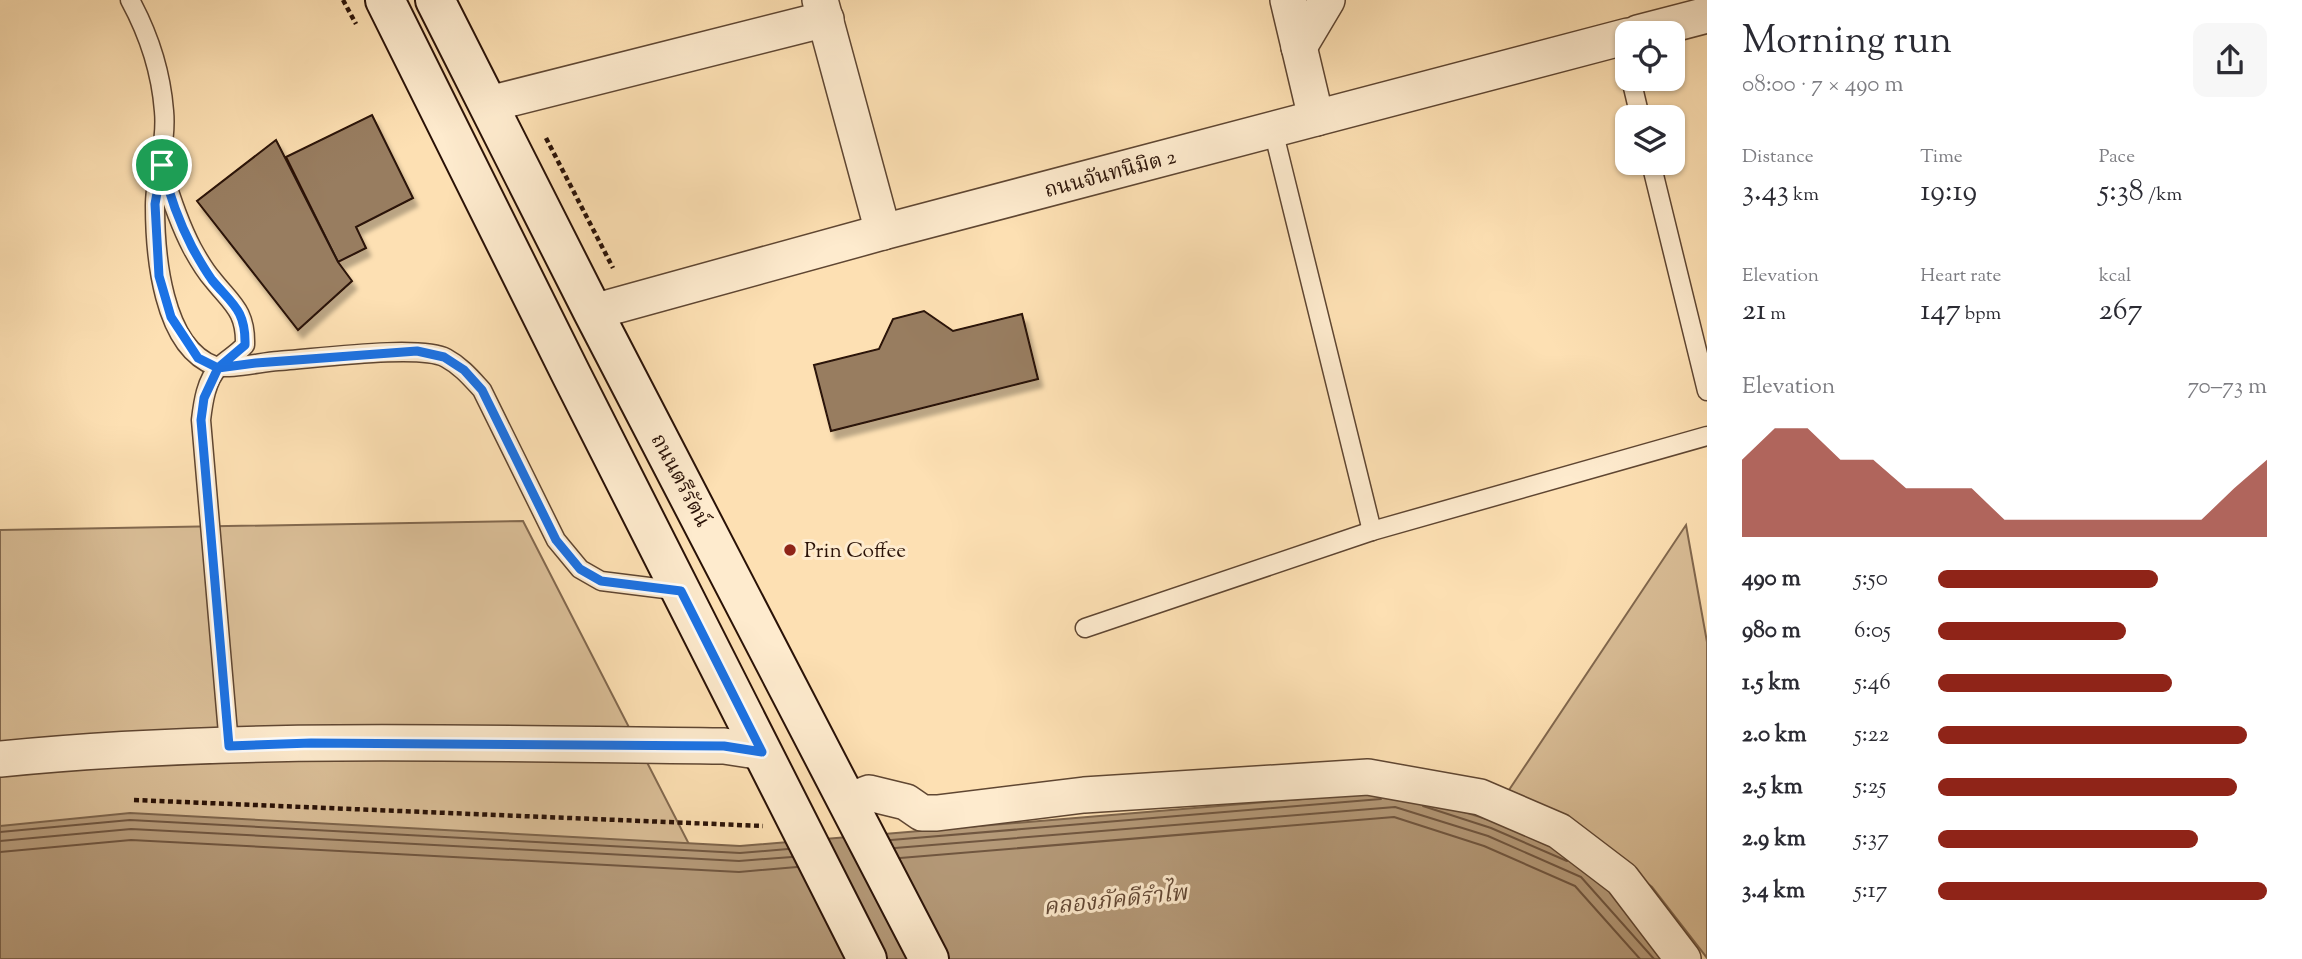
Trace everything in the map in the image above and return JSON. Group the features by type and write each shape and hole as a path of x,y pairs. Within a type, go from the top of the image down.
{"main road":[{"path":"385,0 762,752 776,813 867,959"},
{"name":"ถนนตรีรัตน์","path":"435,0 593,312 929,959"}],"street":[{"path":"1288,0 1316,118"},
{"path":"1299,47 1327,0"},
{"path":"489,104 823,10 883,232"},
{"name":"ถนนจันทนิมิต 2","path":"1685,23 1707,15"},
{"name":"ถนนจันทนิมิต 2","path":"593,312 883,232 1316,118 1615,46"},
{"path":"0,759 92,750 325,743 724,746 762,752"},
{"path":"848,802 869,793 906,802 922,813 937,813 1084,795 1368,776 1480,797 1559,831 1622,879 1683,959"}],"lane":[{"path":"130,0 157,62 165,113 162,165 155,204 159,276 171,317 198,358 218,368 417,351 444,357 464,370 482,390 556,540 580,569 601,581 681,591"},
{"path":"1273,130 1372,531"},
{"path":"162,165 174,212 212,280 239,311 245,328 245,345 218,368 204,398 201,420 229,746"},
{"path":"1654,175 1707,391"},
{"path":"1085,628 1372,531 1707,436"}],"path":[{"path":"544,135 613,268"},
{"path":"134,800 776,813"}],"shaded area":[{"path":"523,521 748,959 0,959 0,530"},
{"path":"1686,525 1707,642 1707,958 1652,887 1555,811 1499,805"}],"water":[{"name":"คลองภัคดีรำไพ","path":"1397,791 1493,821 1591,864 1674,959 0,959 0,826 130,813 740,846"}],"building":[{"path":"372,115 413,198 356,227 366,248 338,262 286,157"},
{"path":"276,140 338,262 352,281 298,330 197,201"},
{"path":"924,311 953,331 1022,314 1038,379 831,431 814,365 879,349 893,319"}],"place":[{"name":"Prin Coffee","path":"790,550"}],"route":[{"path":"162,165 155,204 159,276 171,317 198,358 218,368 204,398 201,420 229,746 311,743 724,746 762,752 681,591 601,581 580,569 556,540 482,390 464,370 444,357 417,351 218,368 245,345 245,328 239,311 229,296 212,280 174,212 162,165"}]}
